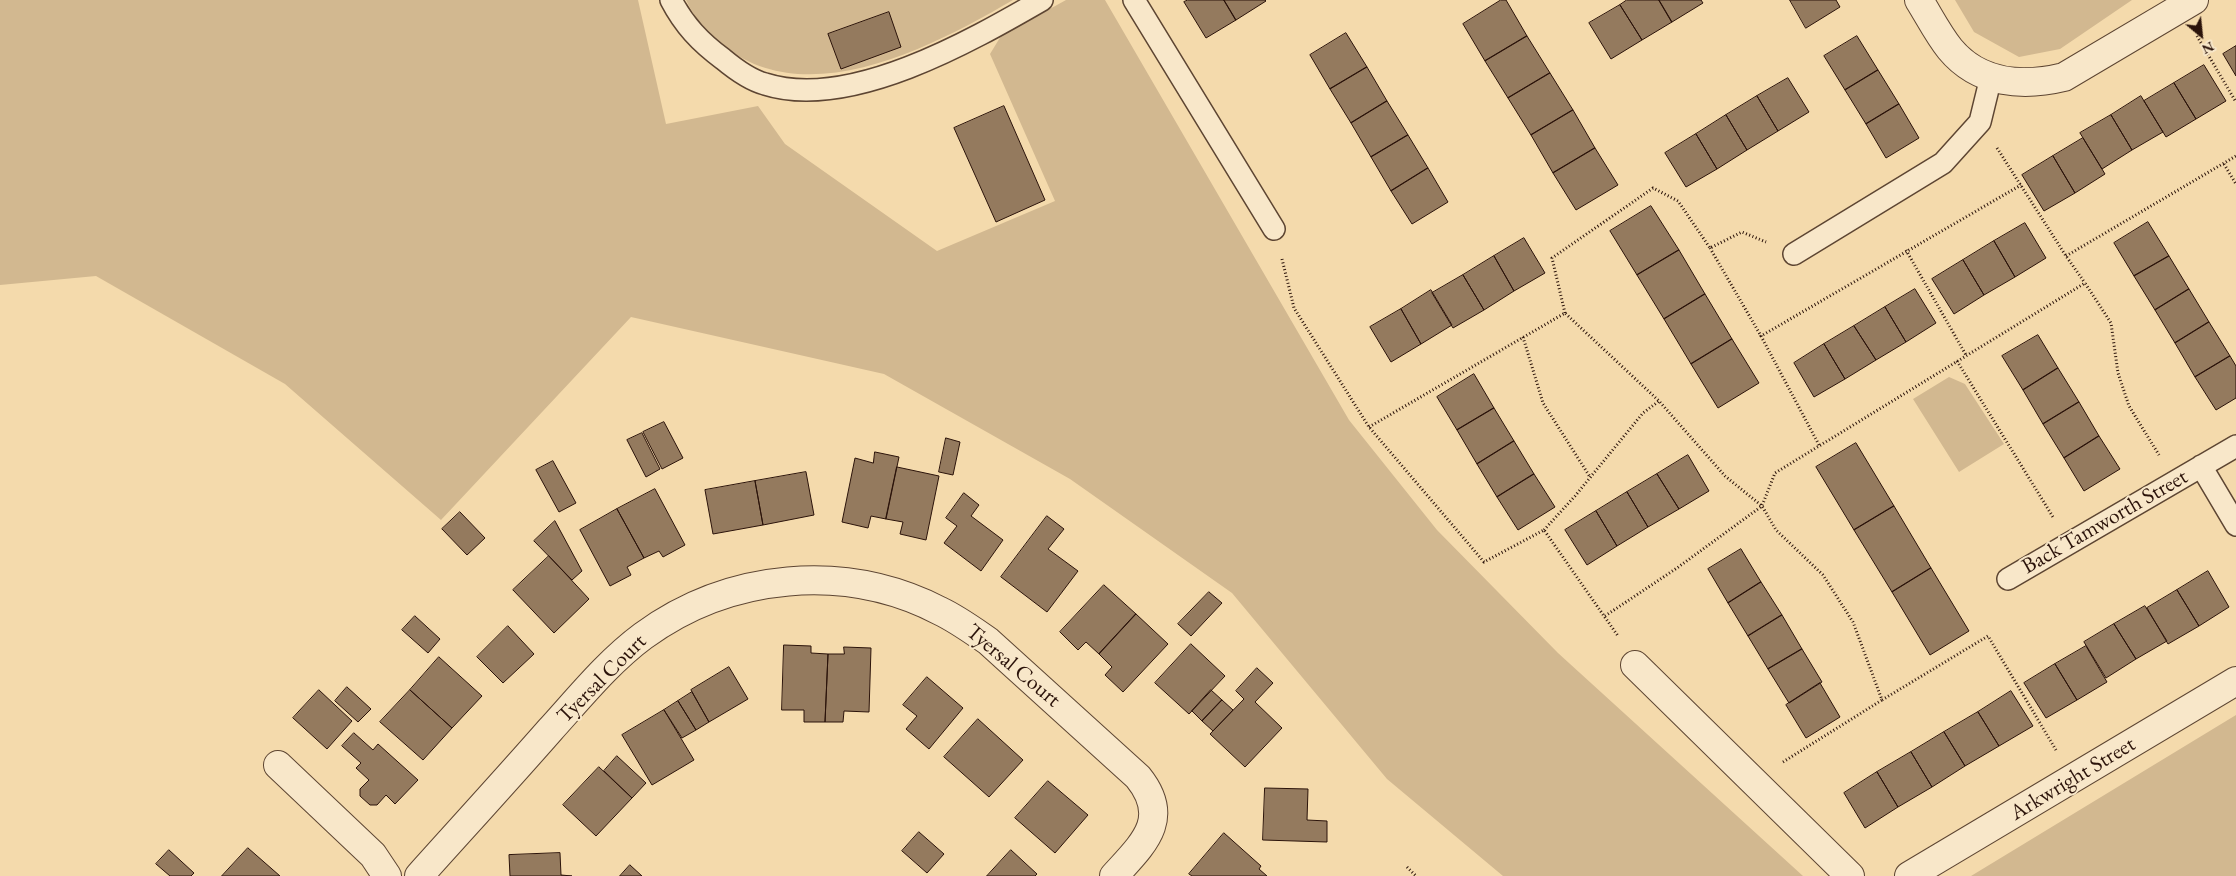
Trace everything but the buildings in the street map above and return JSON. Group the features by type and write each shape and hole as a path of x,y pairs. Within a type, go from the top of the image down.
{"street":[{"path":"1918,0 1951,50 1970,66 1991,77 2015,83 2040,83 2064,77 2187,4"},
{"name":"Tyersal Court","path":"419,876 600,675 642,636 674,616 718,596 773,583 830,580 859,584 905,596 940,610 965,625 988,641 1138,777 1151,797 1153,821 1144,843 1114,876"},
{"path":"1635,665 1850,876"},
{"name":"Arkwright Street","path":"1910,876 2236,681"},
{"path":"278,765 373,855 387,876"}],"lane":[{"path":"671,0 683,22 705,46 734,68 765,84 802,91 841,88 891,73 938,55 1042,0"},
{"path":"1134,0 1274,229"},
{"path":"1794,254 1943,162 1980,122 1991,77"},
{"name":"Back Tamworth Street","path":"2008,578 2236,446"},
{"name":"Back Tamworth Street","path":"2201,466 2236,525"}],"path":[{"path":"2187,4 2236,102"},
{"path":"1980,122 2066,256 2112,323 2118,373 2129,406 2176,481"},
{"path":"2066,256 2236,156"},
{"path":"2224,164 2236,184"},
{"path":"1761,336 1906,250 2021,185"},
{"path":"1818,445 1761,336 1710,248 1678,201 1653,188 1552,258 1565,313 1659,402 1724,476 1762,506 1776,530 1823,575 1854,622 1882,700"},
{"path":"1274,229 1294,308 1369,427 1484,562 1544,530 1643,414 1659,402"},
{"path":"1710,248 1742,232 1794,254"},
{"path":"1906,250 1966,355"},
{"path":"1605,616 1762,506 1775,473 1818,445 2085,284"},
{"path":"1369,427 1565,313"},
{"path":"1523,337 1543,403 1590,477"},
{"path":"1957,361 2070,543"},
{"path":"1544,530 1605,616 1635,665"},
{"path":"1753,781 1988,636 2074,779"},
{"path":"1407,867 1416,876"}],"shaded area":[{"path":"0,0 638,0 666,124 758,106 785,144 937,251 1055,201 990,54 1001,36 1066,0 1105,0 1349,420 1437,530 1558,653 1803,876 1503,876 1387,779 1232,593 1070,479 884,374 631,317 441,520 285,384 96,276 0,285"},
{"path":"686,0 1013,0 946,36 909,52 870,65 832,73 793,74 757,65 724,46 702,26"},
{"path":"1955,0 2132,0 2060,49 2019,57 1974,32"},
{"path":"1949,377 1965,384 2004,444 1959,472 1913,399"},
{"path":"2236,715 2236,876 1971,876"}]}
